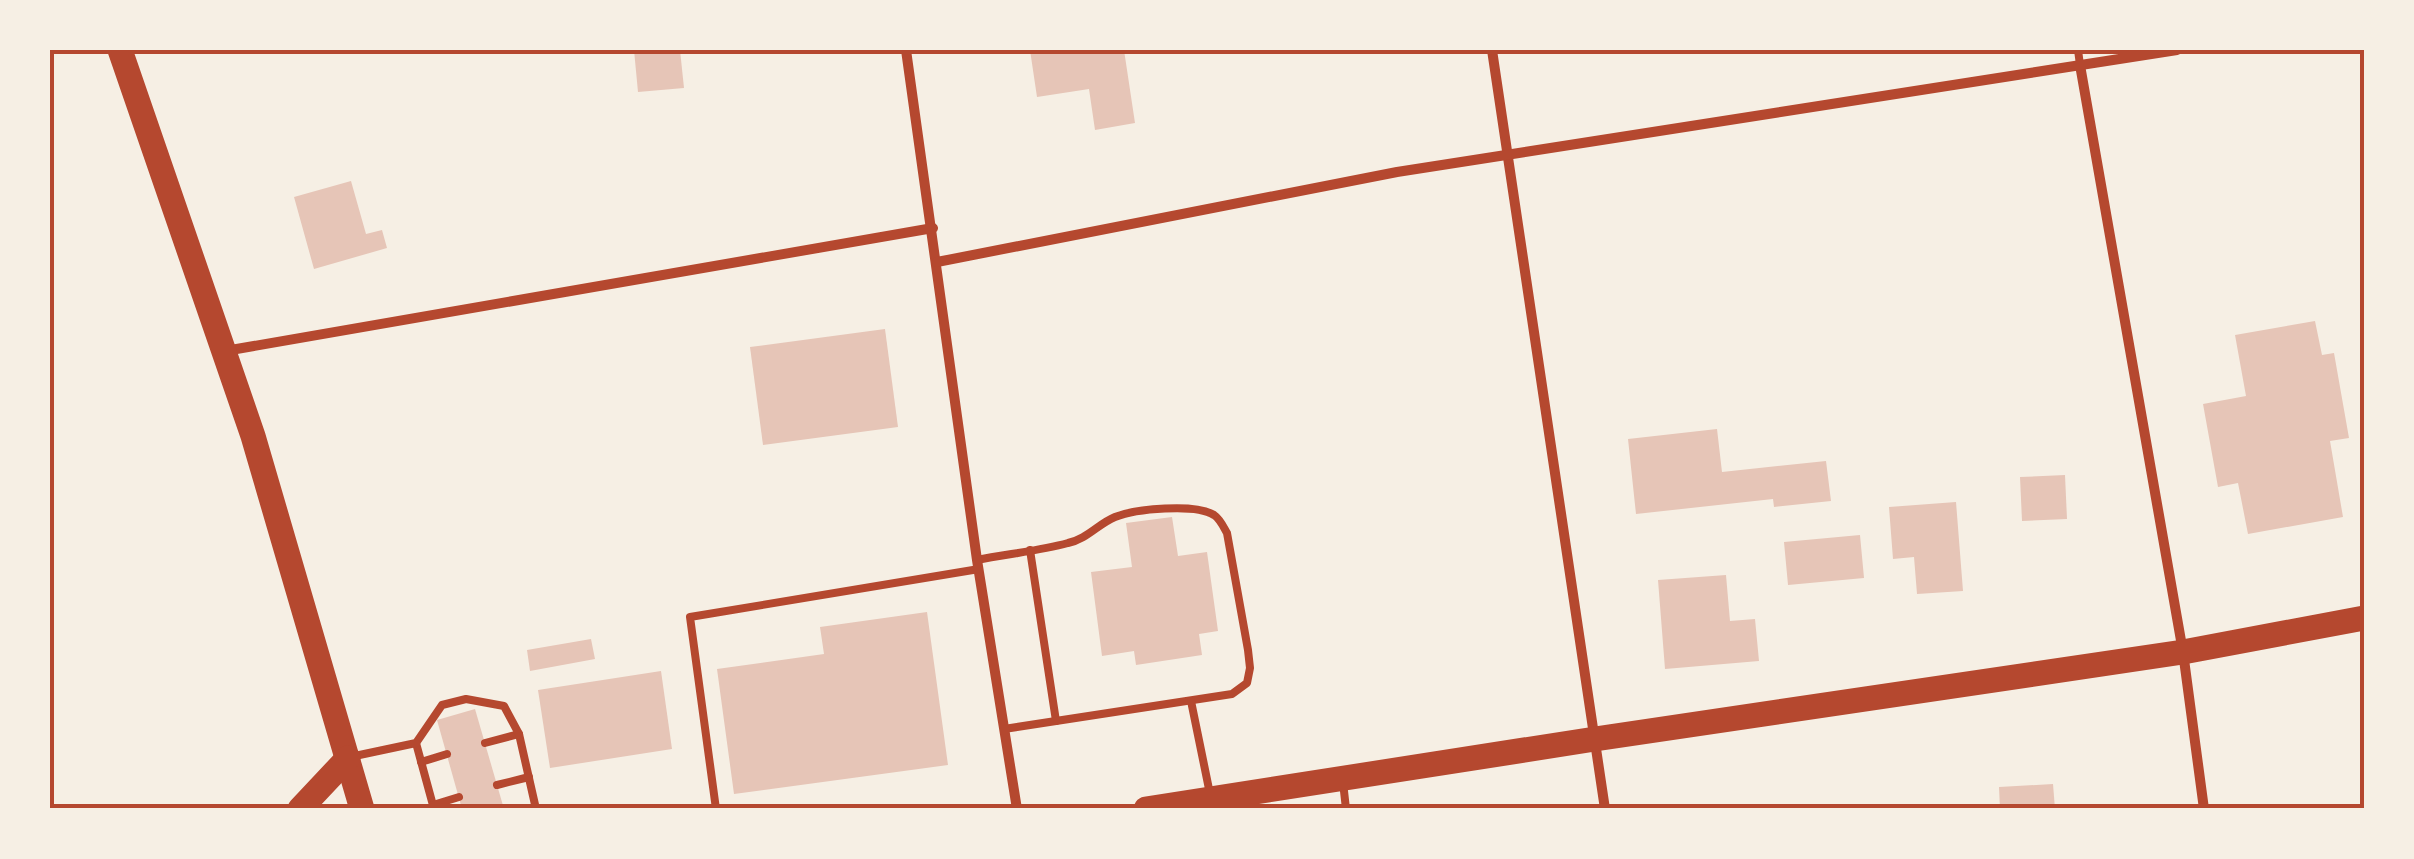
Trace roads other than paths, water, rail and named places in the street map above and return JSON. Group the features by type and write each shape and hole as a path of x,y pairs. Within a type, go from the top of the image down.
{"main road":[{"path":"120,50 259,455 362,809"},
{"path":"1146,809 1594,738 2184,652 2364,618"},
{"path":"300,809 348,758"}],"street":[{"path":"906,50 978,565 1017,809"},
{"path":"1492,50 1605,809"},
{"path":"937,262 1397,172 2177,50"},
{"path":"2080,64 2184,652 2204,809"},
{"path":"224,351 932,228"}],"lane":[{"path":"2078,50 2080,64"},
{"path":"716,809 690,616 978,565 1070,543 1113,518 1128,514 1188,508 1218,517 1227,533 1250,668 1247,683 1232,694 1004,729"},
{"path":"1030,550 1056,721"},
{"path":"348,758 416,743 442,705 466,698 504,706 519,734 536,809"},
{"path":"1192,701 1211,799"},
{"path":"485,743 519,734"},
{"path":"416,743 434,807 459,797"},
{"path":"421,762 447,754"},
{"path":"497,785 529,777"},
{"path":"1342,778 1346,809"}]}
